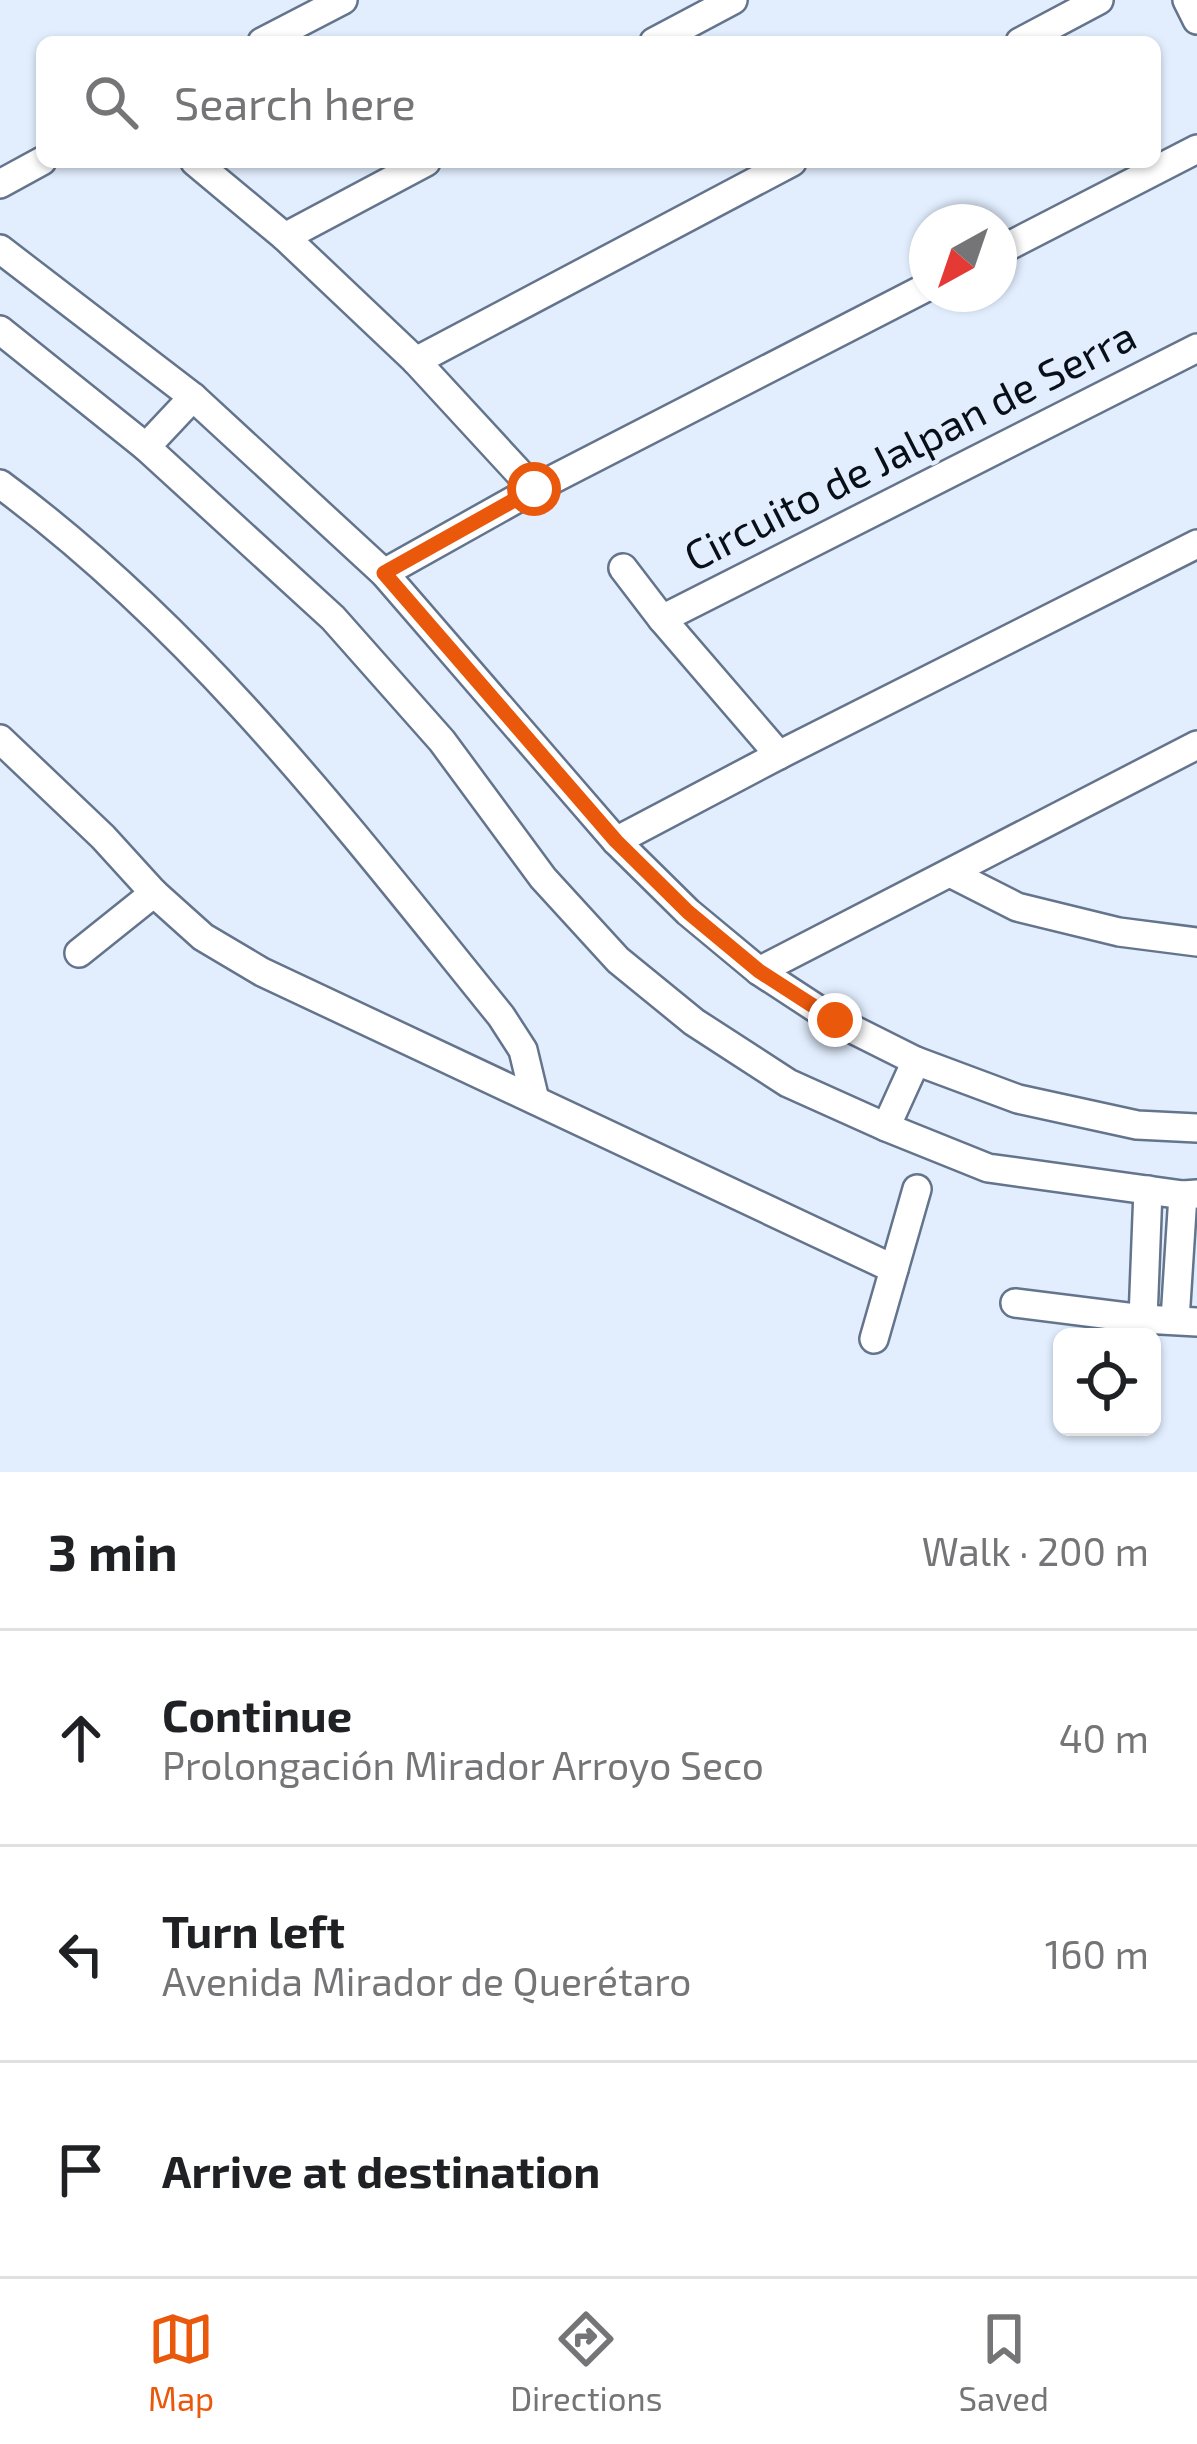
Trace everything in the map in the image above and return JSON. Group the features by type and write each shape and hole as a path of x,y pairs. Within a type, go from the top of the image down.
{"street":[{"path":"274,36 343,0"},
{"path":"665,36 733,0"},
{"path":"1030,36 1099,0"},
{"path":"1187,0 1197,20"},
{"path":"1161,167 1197,149"},
{"path":"0,184 36,164"},
{"path":"202,168 284,237 416,361 534,489"},
{"path":"284,237 415,168"},
{"path":"416,361 781,168"},
{"path":"1017,241 1160,168"},
{"path":"0,249 194,397 384,573 616,841 688,912 759,971 835,1020 916,1061 1018,1099 1137,1125 1197,1128"},
{"path":"384,573 534,489 909,296"},
{"path":"0,330 146,447 333,618 442,741 543,878 618,960 694,1022 788,1083 988,1168 1190,1194 1186,1321 1016,1303"},
{"name":"Circuito de Jalpan de Serra","path":"662,619 1197,348"},
{"path":"146,447 194,397"},
{"path":"0,484 106,570 213,675 316,788 501,1016 524,1051 535,1100"},
{"path":"616,841 1197,544"},
{"name":"Circuito de Jalpan de Serra","path":"623,568 778,755"},
{"path":"0,739 203,937 262,972 894,1269"},
{"path":"759,971 1197,745"},
{"path":"950,873 1017,907 1119,932 1194,939"},
{"path":"79,953 154,893"},
{"path":"886,1127 916,1061"},
{"path":"874,1339 917,1189"},
{"path":"1143,1319 1148,1190"}],"route":[{"path":"534,489 384,573 616,841 688,912 759,971 835,1020"}]}
